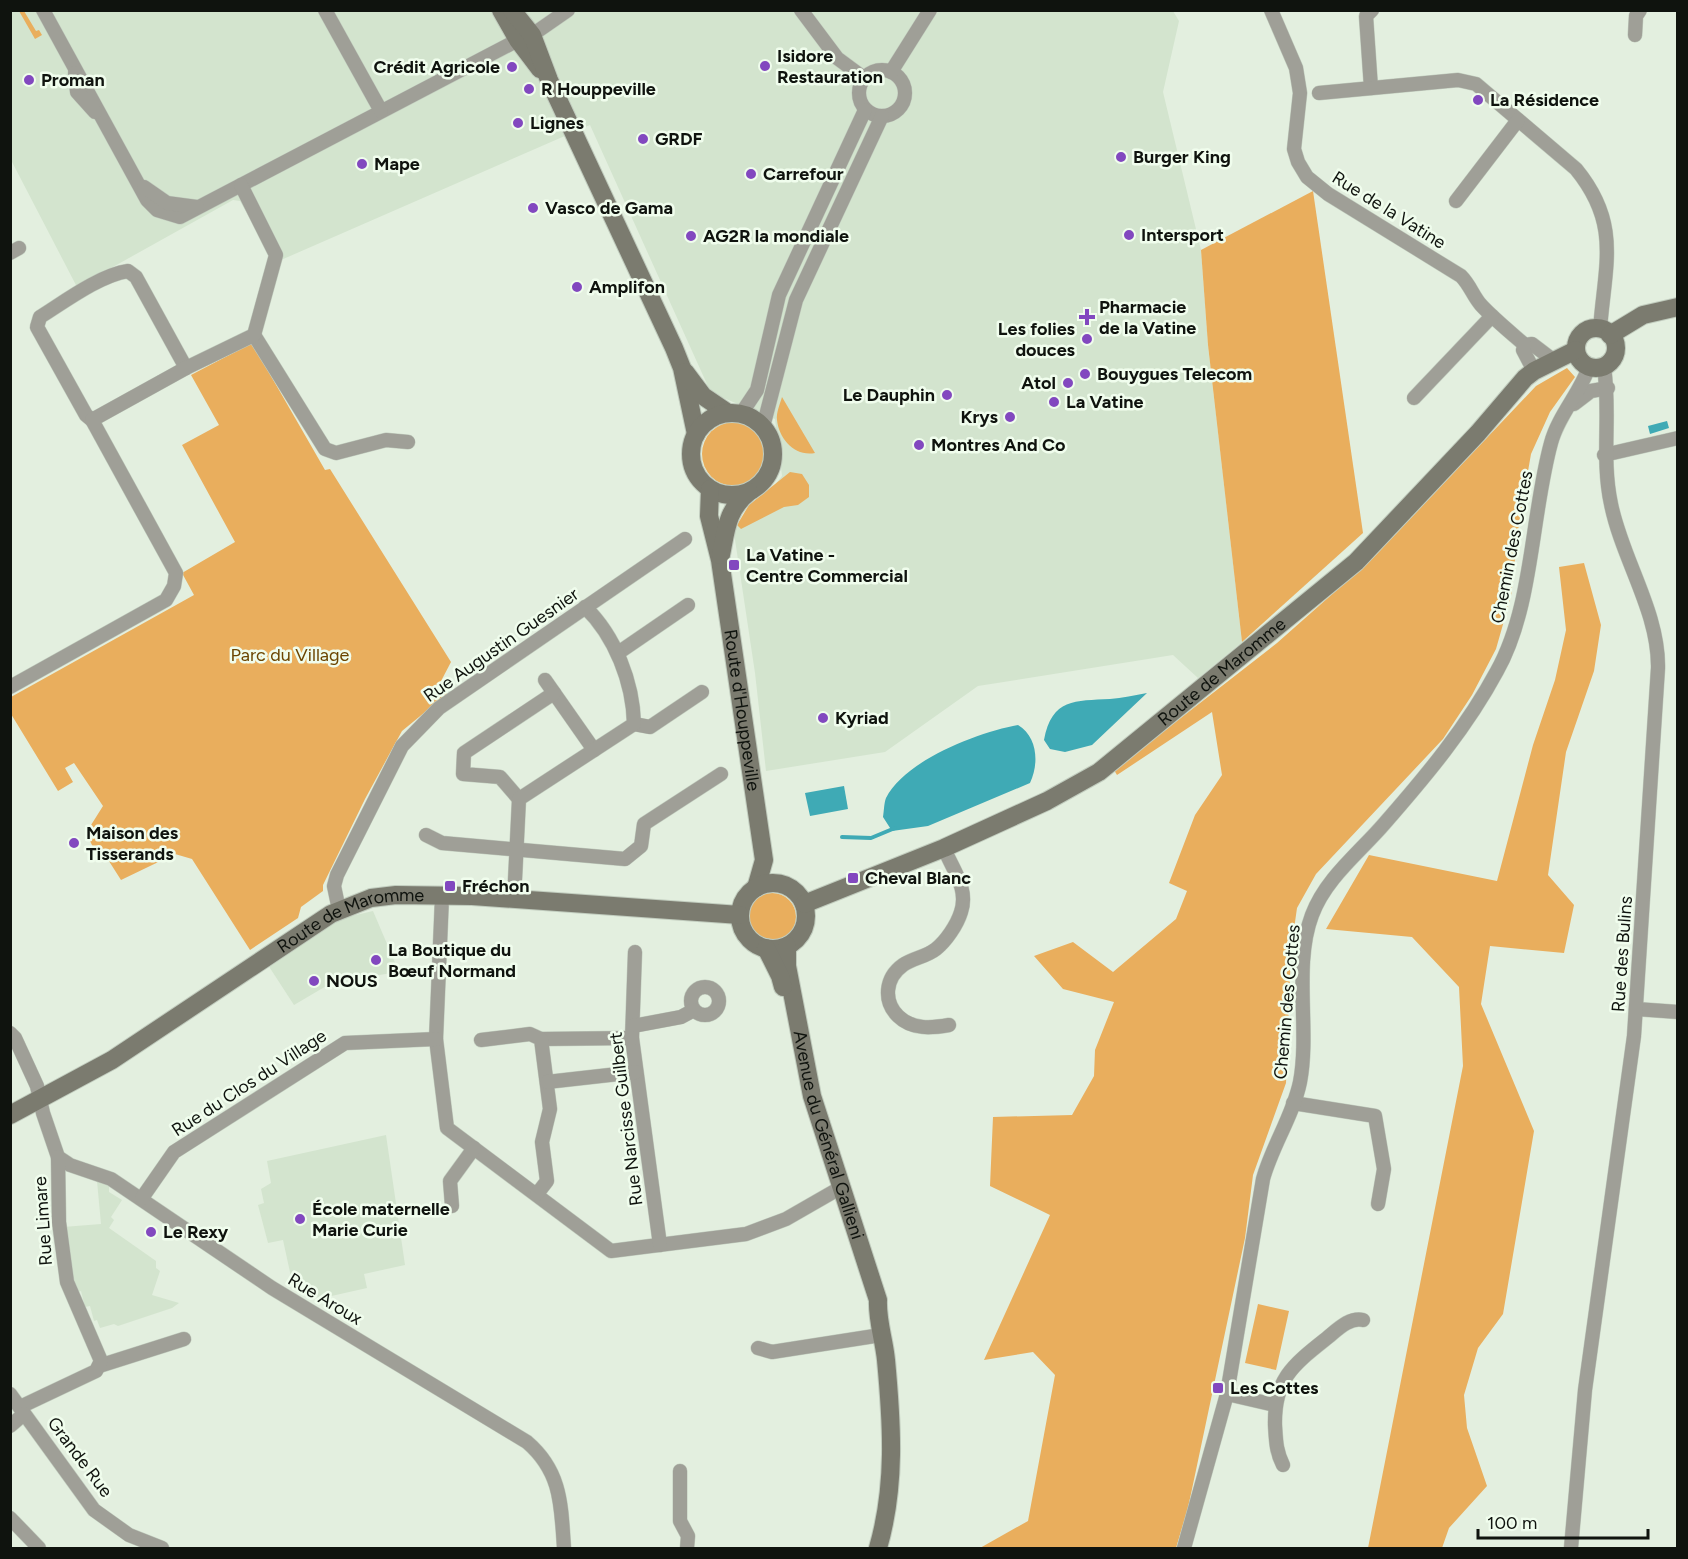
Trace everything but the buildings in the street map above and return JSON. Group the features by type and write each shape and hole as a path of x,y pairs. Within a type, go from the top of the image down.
{"street":[{"path":"43,10 75,68 77,92 81,100 103,118 138,181 167,203 200,207 381,111 529,42 568,10"},
{"path":"325,10 381,111"},
{"path":"501,10 529,42"},
{"path":"512,10 549,80 697,401 696,434 691,455 693,469 710,489 734,495 749,492 764,481 772,460 772,449 762,427 799,291 882,116"},
{"path":"801,10 837,58 864,78"},
{"path":"891,72 930,10"},
{"name":"Rue de la Vatine","path":"1272,10 1308,93 1294,149 1298,162 1307,177 1328,194 1461,276 1470,286 1478,302 1492,316 1525,345 1532,344 1553,360"},
{"path":"1371,88 1366,16 1372,10"},
{"path":"1635,35 1636,16 1640,10"},
{"path":"874,71 891,72 901,81 904,97 898,110 882,116 865,110 858,92 864,78 874,71"},
{"path":"1308,93 1469,81 1476,84 1576,169 1589,184 1607,228 1605,332 1615,343 1615,352 1611,361 1597,367 1579,359 1576,350 1583,333 1605,332 1643,315 1677,307"},
{"path":"696,434 708,421 735,414 757,390 779,295 865,110"},
{"path":"1456,201 1518,120"},
{"path":"241,185 276,255 254,335 325,449 336,453 386,440 408,442"},
{"path":"10,687 166,600 174,586 176,573 92,420 86,415 36,327 40,317 118,272 128,271 136,277 186,368"},
{"path":"1414,398 1492,316"},
{"path":"92,420 186,368 254,335"},
{"name":"Rue de la Vatine","path":"1525,345 1524,350 1534,370"},
{"name":"Route de Maromme","path":"804,904 944,848 1080,785 1125,752 1356,562 1534,370 1576,350"},
{"name":"Rue des Bulins","path":"1571,1548 1585,1390 1636,1009 1658,648 1617,530 1609,494 1604,455 1608,388 1597,367"},
{"name":"Chemin des Cottes","path":"1184,1548 1227,1394 1263,1179 1269,1157 1300,1082 1305,962 1311,918 1324,892 1336,875 1404,801 1468,721 1498,670 1514,635 1537,500 1551,440 1597,367"},
{"name":"Chemin des Cottes","path":"1568,410 1591,390 1608,388"},
{"path":"697,401 735,414 762,427"},
{"path":"1604,455 1677,438"},
{"name":"Route d'Houppeville","path":"710,489 709,516 720,560 764,860 756,888"},
{"name":"Route d'Houppeville","path":"720,560 724,532 730,516 741,498 749,492"},
{"name":"Rue Augustin Guesnier","path":"339,910 334,886 337,875 402,746 439,708 685,539"},
{"path":"618,653 688,605"},
{"path":"585,607 595,617 618,653 634,711 634,724"},
{"path":"545,680 594,750"},
{"path":"519,799 634,724 650,727 702,692"},
{"path":"514,900 519,799 500,777 463,774 464,753 554,693"},
{"path":"426,835 442,843 625,859 641,846 644,824 721,774"},
{"path":"944,848 963,890 961,914 937,948 903,965 894,973 887,993 893,1012 902,1020 930,1029 950,1025"},
{"name":"Route d'Houppeville","path":"764,860 781,884"},
{"path":"768,884 781,884 795,892 804,904 805,924 795,941 787,946 766,948 750,940 741,924 740,915 744,900 756,888 768,884"},
{"name":"Route de Maromme","path":"10,1115 120,1055 339,910 386,895 514,900 740,915"},
{"path":"442,897 436,1039 447,1128 611,1251 746,1234 786,1219 834,1191"},
{"name":"Avenue du Général Gallieni","path":"787,946 787,966 821,1148 867,1303 879,1327 890,1412 891,1482 887,1513 878,1548"},
{"name":"Avenue du Général Gallieni","path":"766,948 780,976 806,1118 821,1148"},
{"name":"Rue Narcisse Guilbert","path":"635,952 632,1032 660,1245"},
{"path":"1636,1009 1677,1012"},
{"path":"482,1040 530,1034 541,1039 632,1032 681,1017 694,1010"},
{"path":"13,1036 37,1086 58,1157"},
{"name":"Rue du Clos du Village","path":"142,1198 174,1152 345,1043 436,1039"},
{"path":"537,1194 547,1181 542,1143 550,1109 541,1039"},
{"path":"547,1082 636,1072"},
{"path":"1293,1103 1375,1116 1384,1169 1378,1204"},
{"path":"452,1206 450,1181 474,1148"},
{"name":"Rue Aroux","path":"58,1157 70,1164 111,1179 272,1288 538,1451 546,1461 557,1486 564,1548"},
{"name":"Rue Limare","path":"58,1157 59,1222 63,1265 67,1282 98,1352 99,1366"},
{"path":"1283,1465 1276,1450 1275,1405 1278,1390 1292,1368 1348,1322 1363,1320"},
{"path":"758,1348 772,1352 879,1327"},
{"path":"10,1426 22,1410 96,1371 99,1366 184,1339"},
{"name":"Grande Rue","path":"10,1394 94,1510 129,1535 162,1548"},
{"path":"1227,1394 1275,1405"},
{"path":"680,1471 680,1521 688,1536 687,1548"},
{"path":"10,1518 39,1548"}],"shaded area":[{"path":"11,11 1173,11 1179,21 1163,92 1201,250 1208,345 1242,642 1198,678 1173,655 978,686 885,752 766,771 755,673 734,533 749,505 771,490 782,476 775,419 711,393 590,125 281,260 270,254 240,201 233,200 77,287 11,160"},
{"path":"373,911 399,972 333,982 294,1005 268,965 339,919"},
{"path":"386,1135 405,1265 364,1274 367,1288 318,1299 316,1291 309,1293 298,1285 293,1286 283,1240 268,1243 258,1205 264,1203 261,1189 271,1183 267,1161"},
{"path":"97,1181 109,1184 109,1192 122,1200 111,1217 114,1220 109,1228 156,1261 156,1268 160,1271 152,1295 179,1303 172,1308 118,1326 114,1324 100,1328 97,1320 94,1321 90,1306 85,1307 81,1291 76,1293 63,1227 101,1224"}],"green space":[{"path":"19,11 24,11 36,31 39,30 42,35 35,39"},
{"path":"1313,191 1363,533 1242,642 1208,345 1201,250"},
{"name":"Parc du Village","path":"252,343 325,470 330,469 451,662 440,683 447,694 402,731 365,799 323,885 323,891 301,907 298,918 250,950 192,859 175,854 121,880 100,847 95,851 86,833 103,806 74,763 65,768 73,782 58,791 11,714 11,697 194,595 182,573 235,542 182,445 219,425 191,375"},
{"path":"1567,368 1575,377 1550,412 1531,454 1519,523 1511,596 1496,649 1472,695 1443,739 1316,874 1297,908 1291,950 1286,1083 1253,1175 1245,1238 1188,1508 1176,1548 980,1548 1028,1521 1055,1375 1033,1352 984,1360 1050,1215 990,1186 993,1117 1072,1115 1094,1076 1095,1050 1114,1002 1063,989 1034,956 1073,942 1113,972 1176,919 1187,891 1169,883 1195,815 1222,775 1212,712 1117,775 1114,770 1277,643 1373,558 1536,386"},
{"path":"782,397 815,453 808,454 795,449 781,434 777,417"},
{"path":"728,422 740,422 757,431 764,442 766,454 764,466 757,477 740,486 728,486 716,481 707,472 702,460 702,448 707,436 716,427"},
{"path":"790,472 802,474 809,485 809,497 798,505 784,507 741,529 737,525 749,505"},
{"path":"1584,563 1601,625 1594,671 1566,752 1548,875 1574,905 1564,953 1490,946 1481,1004 1534,1131 1503,1314 1478,1348 1464,1395 1467,1428 1487,1486 1449,1528 1442,1548 1368,1548 1463,1066 1459,987 1412,937 1326,929 1369,855 1497,881 1533,745 1555,680 1566,630 1559,567"},
{"path":"767,893 777,893 792,903 796,917 795,926 786,937 777,941 767,941 752,931 748,922 748,912 758,897"},
{"path":"1258,1304 1289,1311 1276,1370 1245,1363"}],"water":[{"path":"1667,421 1669,428 1650,434 1648,426"},
{"path":"1147,693 1092,745 1065,752 1050,749 1044,740 1053,716 1067,704"},
{"path":"1018,725 1030,736 1035,751 1035,768 1030,783 928,826 892,831 883,817 885,800 896,784 909,772 926,760 964,741"},
{"path":"844,786 848,809 810,816 805,793"}],"waterway":[{"path":"842,837 871,838 895,828"}],"place":[{"name":"Isidore Restauration","path":"765,66"},
{"name":"Crédit Agricole","path":"512,67"},
{"name":"Proman","path":"29,80"},
{"name":"R Houppeville","path":"529,89"},
{"name":"La Résidence","path":"1478,100"},
{"name":"Lignes","path":"518,123"},
{"name":"GRDF","path":"643,139"},
{"name":"Burger King","path":"1121,157"},
{"name":"Mape","path":"362,164"},
{"name":"Carrefour","path":"751,174"},
{"name":"Vasco de Gama","path":"533,208"},
{"name":"Intersport","path":"1129,235"},
{"name":"AG2R la mondiale","path":"691,236"},
{"name":"Amplifon","path":"577,287"},
{"name":"Pharmacie de la Vatine","path":"1087,317"},
{"name":"Les folies douces","path":"1087,339"},
{"name":"Bouygues Telecom","path":"1085,374"},
{"name":"Atol","path":"1068,383"},
{"name":"Le Dauphin","path":"947,395"},
{"name":"La Vatine","path":"1054,402"},
{"name":"Krys","path":"1010,417"},
{"name":"Montres And Co","path":"919,445"},
{"name":"La Vatine - Centre Commercial","path":"734,565"},
{"name":"Kyriad","path":"823,718"},
{"name":"Maison des Tisserands","path":"74,843"},
{"name":"Cheval Blanc","path":"853,878"},
{"name":"Fréchon","path":"450,886"},
{"name":"La Boutique du Bœuf Normand","path":"376,960"},
{"name":"NOUS","path":"314,981"},
{"name":"École maternelle Marie Curie","path":"300,1219"},
{"name":"Le Rexy","path":"151,1232"},
{"name":"Les Cottes","path":"1218,1388"}]}
